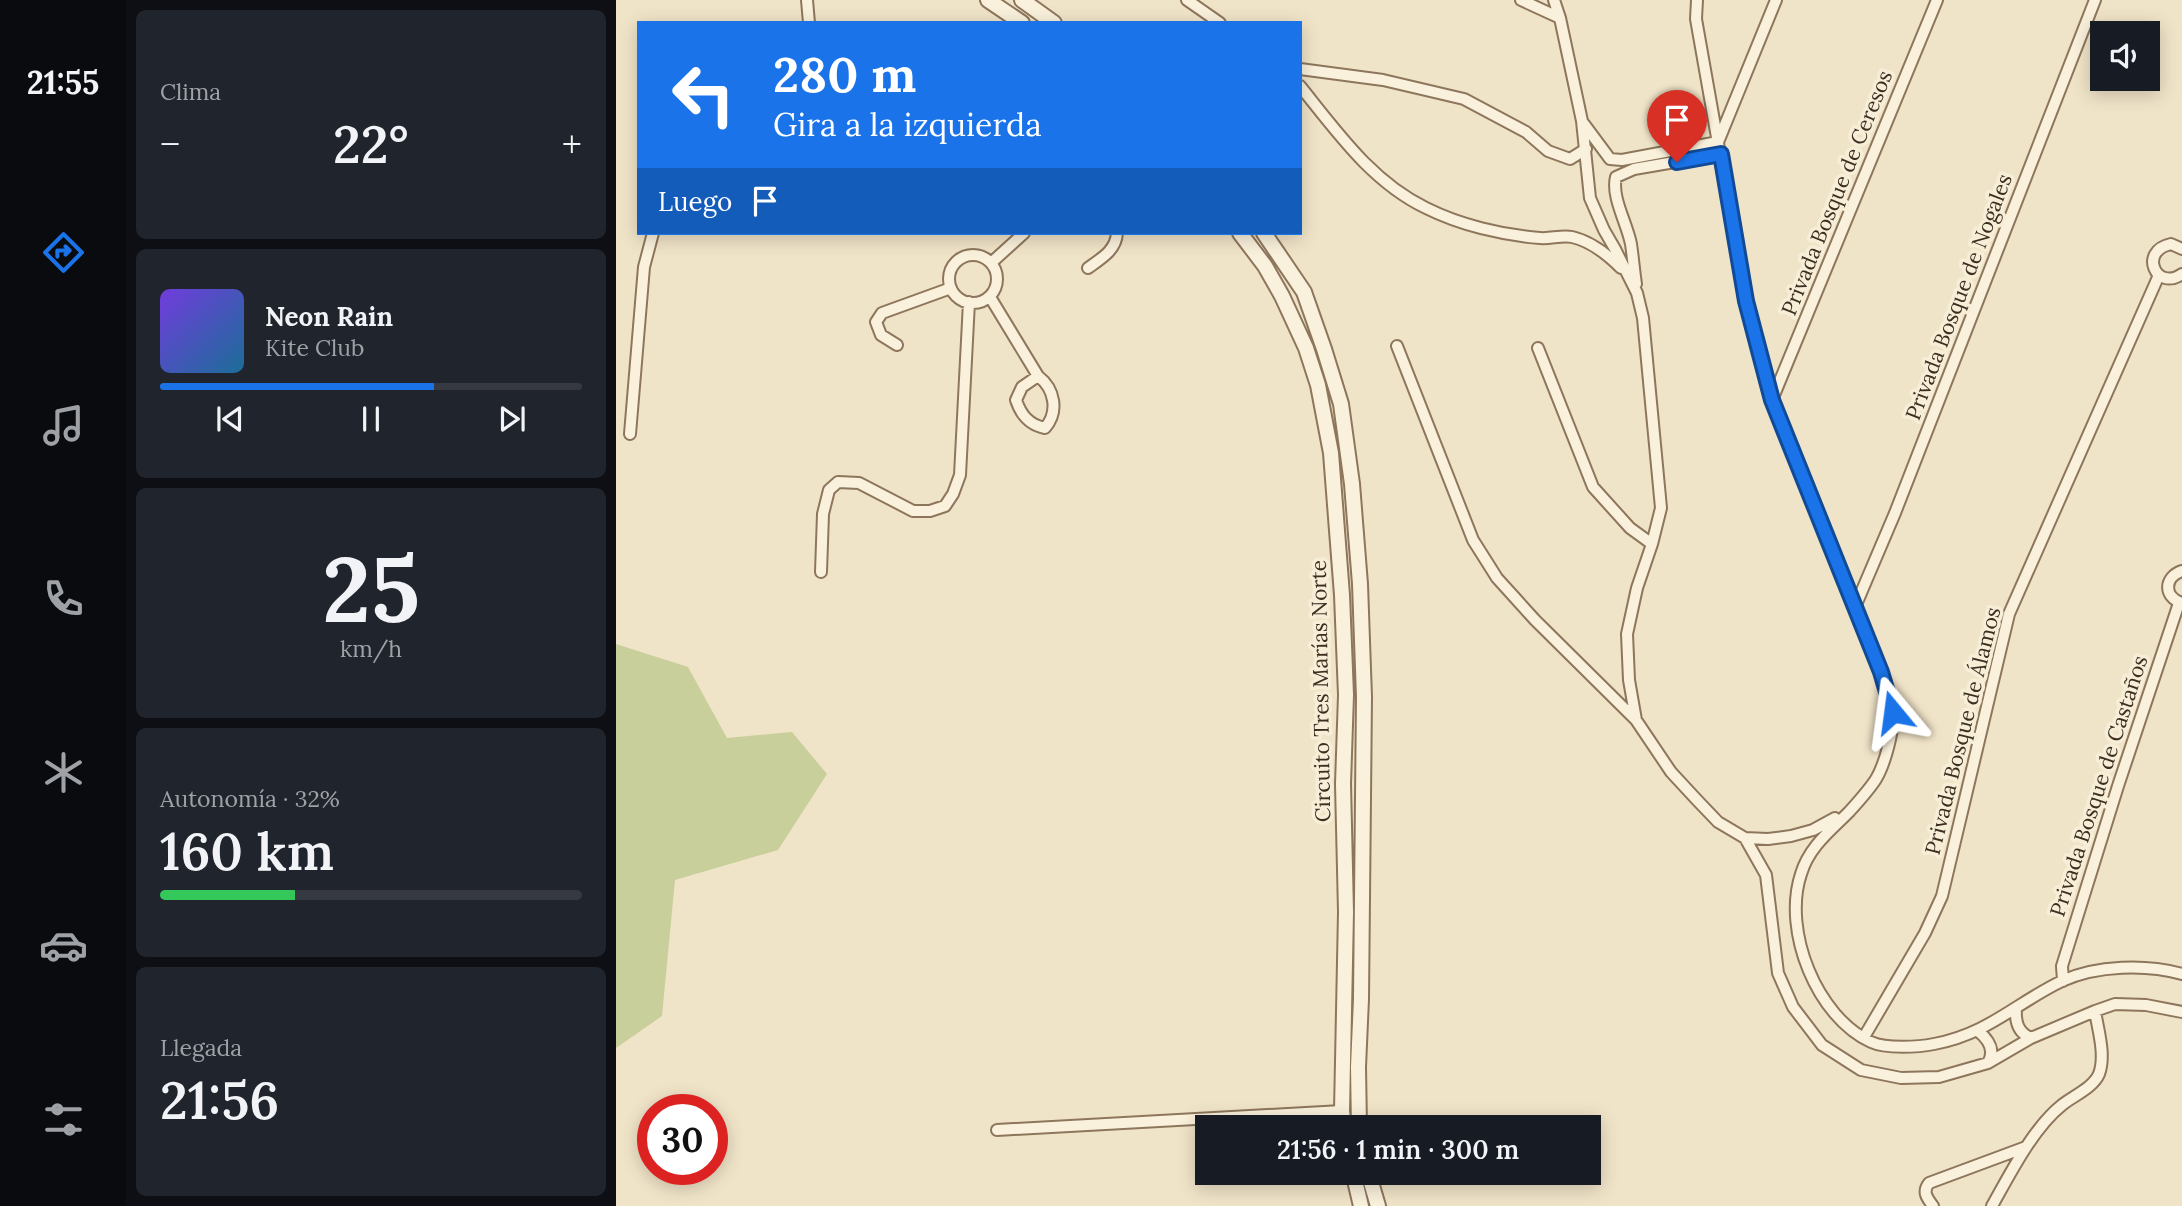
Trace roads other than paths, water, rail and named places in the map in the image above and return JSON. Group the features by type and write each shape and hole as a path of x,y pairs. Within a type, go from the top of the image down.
{"street":[{"path":"807,0 809,21"},
{"path":"988,0 1019,21"},
{"path":"1022,0 1051,21"},
{"path":"1187,0 1217,21"},
{"path":"1521,0 1560,18"},
{"path":"1554,0 1582,121 1590,198 1637,293"},
{"path":"1697,0 1696,19 1746,301 1772,400 1881,672 1893,712 1889,743 1876,779 1849,811 1825,833 1810,854 1800,875 1798,936 1815,987 1843,1024 1873,1044 1914,1047 1949,1041 1978,1031 2063,981 2090,972 2141,968 2181,971"},
{"path":"1718,142 1776,0"},
{"name":"Privada Bosque de Ceresos","path":"1772,400 1937,0"},
{"name":"Privada Bosque de Nogales","path":"1855,607 1895,513 2095,0"},
{"path":"1302,69 1384,80 1464,99 1526,132 1548,151 1570,159 1586,149"},
{"path":"1302,88 1366,166 1401,194 1428,209 1482,228 1540,238 1571,237 1594,246 1629,276"},
{"path":"1582,121 1610,159 1622,160 1718,142"},
{"path":"1636,720 1629,680 1627,634 1637,588 1661,508 1643,318 1631,246 1614,186 1616,177 1634,169 1721,154"},
{"path":"630,434 644,267 652,235"},
{"path":"991,263 1022,235"},
{"path":"1088,268 1110,252 1117,235"},
{"name":"Circuito Tres Marías Norte","path":"1242,235 1265,266 1306,348 1318,385 1331,453 1342,595 1346,695 1343,784 1346,912 1342,1115"},
{"name":"Circuito Tres Marías Norte","path":"1265,235 1304,292 1324,349 1341,404 1353,496 1360,584 1364,697 1359,1115"},
{"name":"Privada Bosque de Álamos","path":"1864,1037 1925,933 1942,896 2009,614 2159,275 2153,265 2156,251 2165,246 2180,245"},
{"path":"975,256 991,263 997,275 990,297 975,303 957,297 949,280 951,270 959,260 975,256"},
{"path":"2159,275 2171,279 2182,274"},
{"path":"897,345 881,335 876,322 882,313 951,288"},
{"path":"990,297 1038,376 1047,383 1054,404 1051,421 1045,428 1034,426 1020,412 1016,400 1021,387 1038,376"},
{"path":"821,572 823,514 829,489 838,482 859,483 914,511 930,511 946,506 953,494 960,475 969,302"},
{"path":"1397,346 1473,540 1497,578 1535,620 1636,720 1671,772 1718,822 1745,838 1768,839 1812,830 1849,811"},
{"path":"1538,348 1593,487 1630,528 1652,544"},
{"path":"2181,603 2170,596 2168,584 2172,575 2182,570"},
{"name":"Privada Bosque de Castaños","path":"2063,981 2062,966 2118,786 2181,603"},
{"path":"1346,695 1364,697"},
{"path":"1745,838 1766,875 1778,973 1793,1007 1822,1045 1861,1070 1901,1078 1939,1077 1988,1063 2031,1038 2115,1004 2146,1004 2182,1012"},
{"path":"2016,1009 2018,1027 2024,1035 2031,1038"},
{"path":"1992,1206 2026,1147 2059,1107 2098,1076 2102,1057 2095,1010"},
{"path":"1978,1031 1991,1047 1992,1057 1988,1063"},
{"path":"997,1130 1342,1111"},
{"path":"1933,1206 1925,1195 1928,1183 2026,1147"},
{"path":"1356,1185 1361,1206"},
{"path":"1372,1185 1378,1206"}]}
